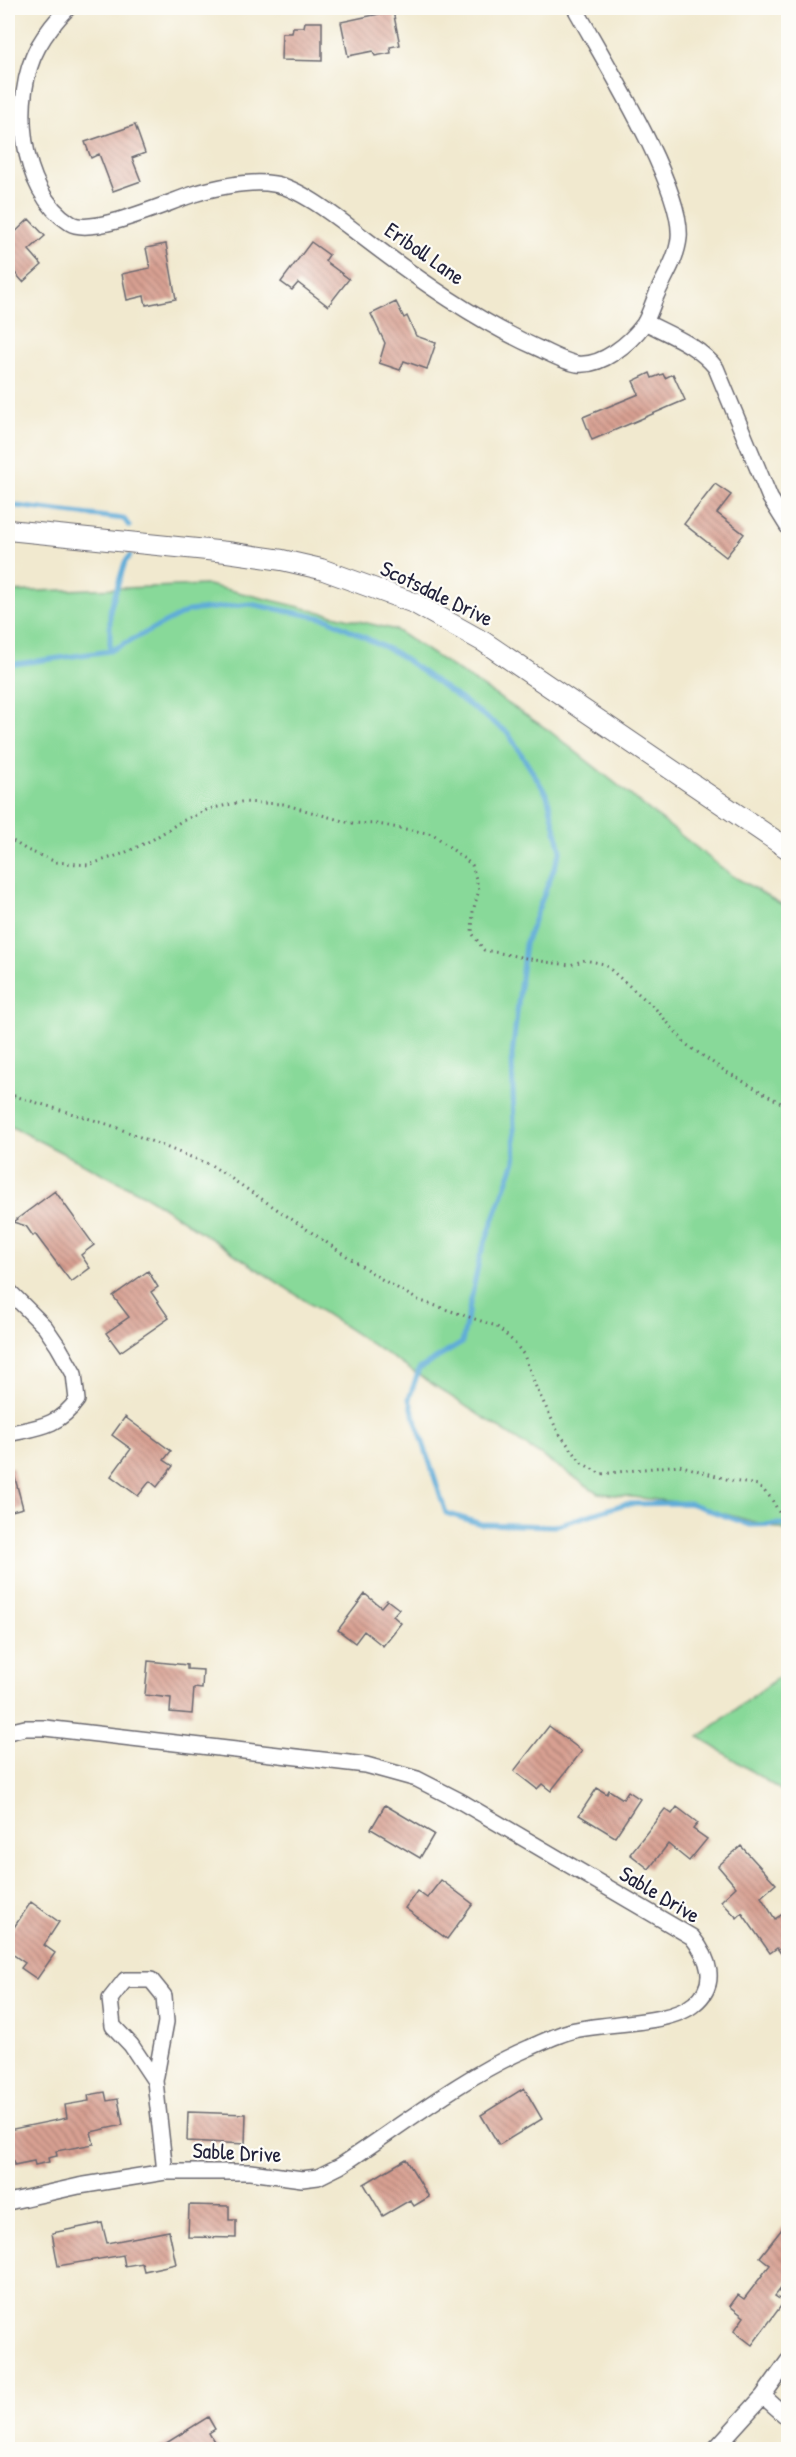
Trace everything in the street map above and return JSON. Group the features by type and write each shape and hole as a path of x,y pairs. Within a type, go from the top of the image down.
{"street":[{"name":"Eriboll Lane","path":"68,8 37,49 24,97 23,136 27,161 36,181 49,203 70,223 94,226 195,194 242,184 274,183 294,191 330,213 442,294 521,341 578,364 612,354 628,342 645,322 668,273 679,237 675,211 667,185 645,137 575,8"},
{"path":"645,322 699,351 716,368 770,498 789,527"},
{"name":"Scotsdale Drive","path":"8,530 227,552 282,560 340,575 414,603 494,648 789,849"},
{"path":"8,1290 45,1327 58,1346 74,1374 77,1400 67,1414 53,1424 8,1434"},
{"name":"Sable Drive","path":"8,1732 25,1728 45,1728 366,1765 417,1779 491,1819 692,1937 702,1950 709,1965 708,1980 703,1995 681,2013 666,2018 571,2031 527,2048 488,2068 340,2166 318,2177 302,2179 250,2172 165,2172 79,2186 8,2202"},
{"path":"155,2081 131,2045 113,2025 110,1999 125,1980 151,1980 164,1996 166,2022 155,2081 165,2172"},
{"path":"714,2450 763,2396 789,2361"},
{"path":"763,2396 789,2418"}],"path":[{"path":"8,838 27,850 56,862 88,864 122,854 208,809 241,802 284,804 350,823 377,824 433,834 472,865 479,890 473,911 472,933 484,950 570,965 585,960 604,964 655,1008 687,1045 725,1071 789,1107"},
{"path":"8,1094 110,1125 211,1165 378,1277 418,1300 484,1320 496,1326 513,1341 524,1355 558,1432 582,1463 601,1474 679,1465 725,1479 758,1485 771,1498 789,1528"}],"green space":[{"path":"208,585 396,630 547,729 731,875 788,908 788,1531 684,1503 598,1493 146,1196 8,1125 8,592"},
{"path":"788,1670 788,1795 699,1737"}],"building":[{"path":"393,11 400,45 390,47 391,53 375,56 373,51 348,56 341,22"},
{"path":"305,22 322,22 322,61 281,60 282,33 292,33 293,27 304,27"},
{"path":"135,125 145,153 132,158 141,181 113,191 99,154 91,158 85,142"},
{"path":"29,219 45,236 29,250 42,265 23,282 8,265 8,239"},
{"path":"311,242 329,255 325,261 349,279 328,306 298,283 292,290 281,282"},
{"path":"166,244 176,299 146,305 144,296 127,300 122,274 150,268 146,248"},
{"path":"396,302 404,318 407,316 416,336 436,343 427,369 404,361 400,370 379,363 385,343 371,314"},
{"path":"650,373 652,378 663,374 665,378 673,374 685,400 592,440 583,417 639,394 633,381"},
{"path":"715,484 731,495 717,513 744,534 726,557 684,524"},
{"path":"55,1191 94,1245 81,1255 90,1268 71,1282 35,1234 33,1236 26,1226 13,1222"},
{"path":"148,1271 158,1287 151,1292 169,1318 120,1352 106,1333 129,1317 113,1296"},
{"path":"125,1417 171,1451 164,1460 173,1466 157,1487 150,1481 138,1496 111,1476 131,1449 112,1435"},
{"path":"8,1467 12,1467 23,1508 8,1512"},
{"path":"365,1594 381,1607 387,1600 399,1609 393,1616 401,1623 383,1646 364,1631 355,1643 338,1630"},
{"path":"148,1661 187,1665 187,1669 203,1670 202,1689 194,1688 192,1714 170,1712 171,1698 145,1695"},
{"path":"549,1726 582,1751 551,1791 542,1784 537,1789 514,1771"},
{"path":"597,1788 607,1794 609,1790 623,1799 628,1791 640,1799 615,1837 579,1815"},
{"path":"385,1805 434,1834 420,1858 371,1829"},
{"path":"677,1807 698,1823 693,1829 707,1839 689,1861 668,1844 649,1869 630,1854 665,1809 672,1814"},
{"path":"741,1846 776,1884 761,1897 775,1919 789,1910 789,1964 777,1948 770,1953 742,1913 737,1918 721,1901 736,1887 718,1866"},
{"path":"441,1880 473,1904 447,1939 405,1908 417,1891 427,1898"},
{"path":"31,1902 59,1922 44,1945 55,1953 37,1979 21,1968 25,1963 8,1951 8,1936"},
{"path":"524,2088 542,2119 499,2145 481,2115"},
{"path":"105,2092 107,2101 118,2099 123,2125 91,2132 94,2144 56,2151 57,2156 48,2158 49,2162 35,2165 34,2161 14,2165 14,2161 8,2162 8,2130 67,2118 65,2105 89,2101 88,2095"},
{"path":"188,2112 246,2114 245,2144 187,2141"},
{"path":"406,2159 429,2197 414,2206 410,2200 383,2216 364,2184"},
{"path":"189,2205 229,2206 229,2220 236,2220 236,2238 188,2237"},
{"path":"789,2220 789,2278 775,2296 784,2302 752,2345 734,2331 744,2317 730,2306 738,2295 744,2299 770,2265 760,2257"},
{"path":"102,2223 107,2243 169,2231 176,2264 144,2271 142,2263 125,2266 123,2255 58,2266 52,2233"},
{"path":"208,2417 215,2429 209,2433 219,2450 155,2450"}],"waterway":[{"path":"8,505 124,519 129,526"},
{"path":"110,651 110,610 125,562 130,556"},
{"path":"8,665 110,651 188,611 250,604 328,619 396,653 508,733 547,795 561,850 525,944 512,1056 515,1161 480,1256 462,1343 419,1369 409,1399 446,1513 481,1524 554,1526 625,1504 689,1503 750,1525 788,1524"}]}
